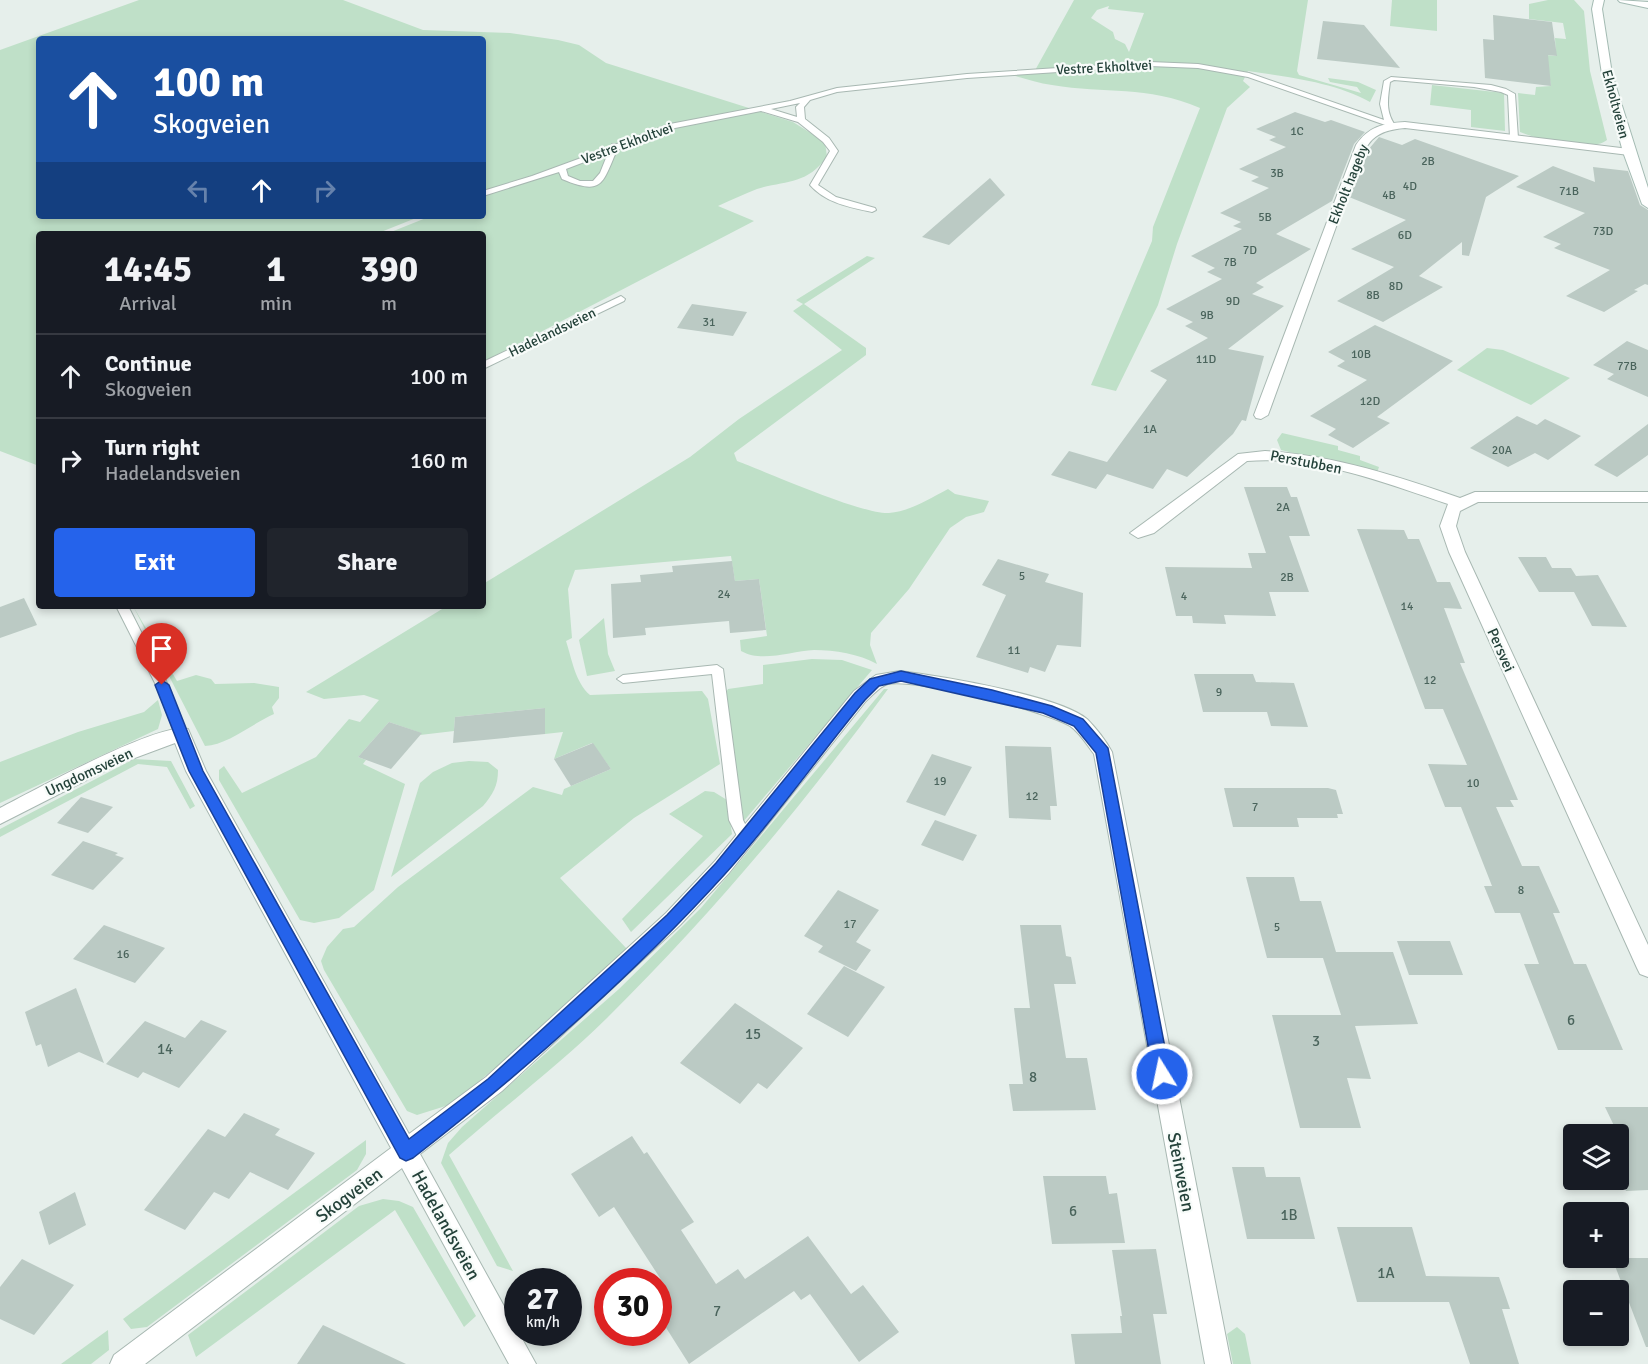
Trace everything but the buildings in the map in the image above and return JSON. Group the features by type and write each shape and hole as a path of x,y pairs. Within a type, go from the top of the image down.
{"street":[{"name":"Ekholtveien","path":"1599,0 1597,9 1607,74 1629,152 1648,204"},
{"path":"1623,0 1648,5"},
{"path":"1391,125 1629,152"},
{"name":"Ekholt hageby","path":"1261,415 1363,144 1372,130 1391,125"},
{"name":"Perstubben","path":"1138,533 1148,529 1243,457 1259,454 1288,456 1331,466 1418,489 1459,503"},
{"path":"1459,503 1475,498 1648,497"},
{"name":"Persvei","path":"1459,503 1453,508 1448,526 1457,552 1648,968"},
{"name":"Skogveien","path":"123,1364 494,1084 673,919 745,838 860,696 874,683 901,676 992,695"},
{"name":"Steinveien","path":"992,695 1047,710 1078,722 1102,752 1218,1364"},
{"name":"Ungdomsveien","path":"0,817 109,760 181,734"},
{"name":"Hadelandsveien","path":"181,734 196,771 523,1364"}],"lane":[{"name":"Vestre Ekholtvei","path":"486,193 673,126 837,90 967,76 1116,66 1174,65 1222,69 1249,75 1391,125"},
{"path":"1391,125 1383,117 1383,109 1387,81 1393,78 1486,86 1507,90 1511,94 1514,138"},
{"path":"801,120 800,107 809,97"},
{"path":"760,108 801,120 826,140 834,151 814,185 822,194 832,200 872,210"},
{"path":"561,167 565,177 581,185 594,184 605,176 615,146"},
{"name":"Hadelandsveien","path":"486,365 621,299"},
{"name":"Hadelandsveien","path":"124,609 162,685 181,734"},
{"path":"623,679 717,669 736,820 745,838"}],"green space":[{"path":"139,0 343,0 423,30 510,33 579,45 606,63 793,122 825,142 827,157 804,177 757,189 718,206 754,221 486,360 486,231 394,231 424,219 486,219 486,195 494,191 486,190 486,36 39,36"},
{"path":"1074,0 1308,0 1297,71 1299,75 1361,93 1357,87 1330,82 1328,78 1358,82 1376,90 1370,102 1326,85 1248,71 1243,81 1250,87 1227,108 1177,244 1158,305 1116,391 1091,385 1152,241 1153,227 1200,108 1162,96 1072,88 1011,75 1033,74","holes":["1109,6 1108,9 1144,13 1129,52 1125,44 1115,39 1113,32 1091,18 1097,10"]},
{"path":"1392,0 1437,0 1437,31 1390,26"},
{"path":"1548,0 1574,0 1584,11 1590,71 1607,140 1599,144 1564,144 1520,132 1518,93 1535,95 1536,87 1551,86 1546,55 1556,56 1555,38 1566,39 1563,23 1529,19 1529,4"},
{"path":"36,37 36,219 414,219 384,231 36,231 36,465 0,451 0,50"},
{"path":"1432,85 1504,93 1505,131 1471,127 1471,110 1430,105"},
{"path":"867,256 875,258 804,304 866,348 866,355 734,453 737,461 814,492 876,512 889,513 905,510 948,489 955,494 989,501 984,512 966,517 950,528 909,589 871,633 870,645 877,664 855,655 830,651 814,650 758,656 741,651 740,640 767,636 759,579 735,581 731,556 575,570 568,589 572,638 566,641 575,670 585,690 590,695 702,691 708,699 720,764 634,818 560,878 627,949 549,1022 452,1104 417,1115 407,1111 324,970 321,961 327,947 343,929 354,927 398,887 533,787 562,795 564,789 611,769 592,743 554,759 563,732 545,734 545,708 455,717 454,731 420,735 421,733 389,722 358,757 366,760 363,764 405,784 374,890 339,918 314,923 300,920 219,780 219,770 224,766 242,793 316,757 349,719 360,722 379,700 364,695 324,699 306,692 442,609 486,609 486,582 690,457 739,419 842,350 793,311 803,304 796,300"},
{"path":"1487,348 1503,350 1570,378 1531,405 1457,370"},
{"path":"1282,433 1338,446 1338,450 1360,456 1360,460 1379,467 1377,473 1281,450 1277,440"},
{"path":"135,609 177,681 196,675 211,679 215,684 254,683 279,687 279,698 272,707 274,714 231,738 205,746"},
{"path":"604,618 608,654 615,671 587,676 579,640"},
{"path":"812,659 842,660 872,670 743,822 725,694 728,689 763,684 763,665"},
{"path":"884,689 888,689 789,818 719,900 646,979 549,1071 449,1155 511,1268 497,1266 441,1163 448,1143 462,1127 619,989 701,908"},
{"path":"158,700 162,715 158,729 0,803 0,762 78,732 144,712"},
{"path":"134,759 171,761 195,806 190,809 167,767 138,764 0,837 0,829"},
{"path":"488,762 498,770 496,785 490,798 483,806 391,877 420,783 433,772 452,763"},
{"path":"705,791 714,792 727,800 732,834 631,932 622,919 703,836 669,814"},
{"path":"366,1140 366,1154 357,1170 147,1327 131,1329 123,1319"},
{"path":"383,1199 399,1201 413,1207 476,1316 464,1327 395,1210 196,1357 188,1335 359,1206"},
{"path":"1237,1327 1245,1334 1251,1364 1233,1364 1227,1334"},
{"path":"108,1330 109,1350 91,1364 61,1364"}],"route":[{"path":"162,685 196,771 302,959 406,1152 494,1084 673,919 722,867 860,696 874,683 886,678 901,676 992,695 1047,710 1078,722 1102,752 1162,1074"}]}
